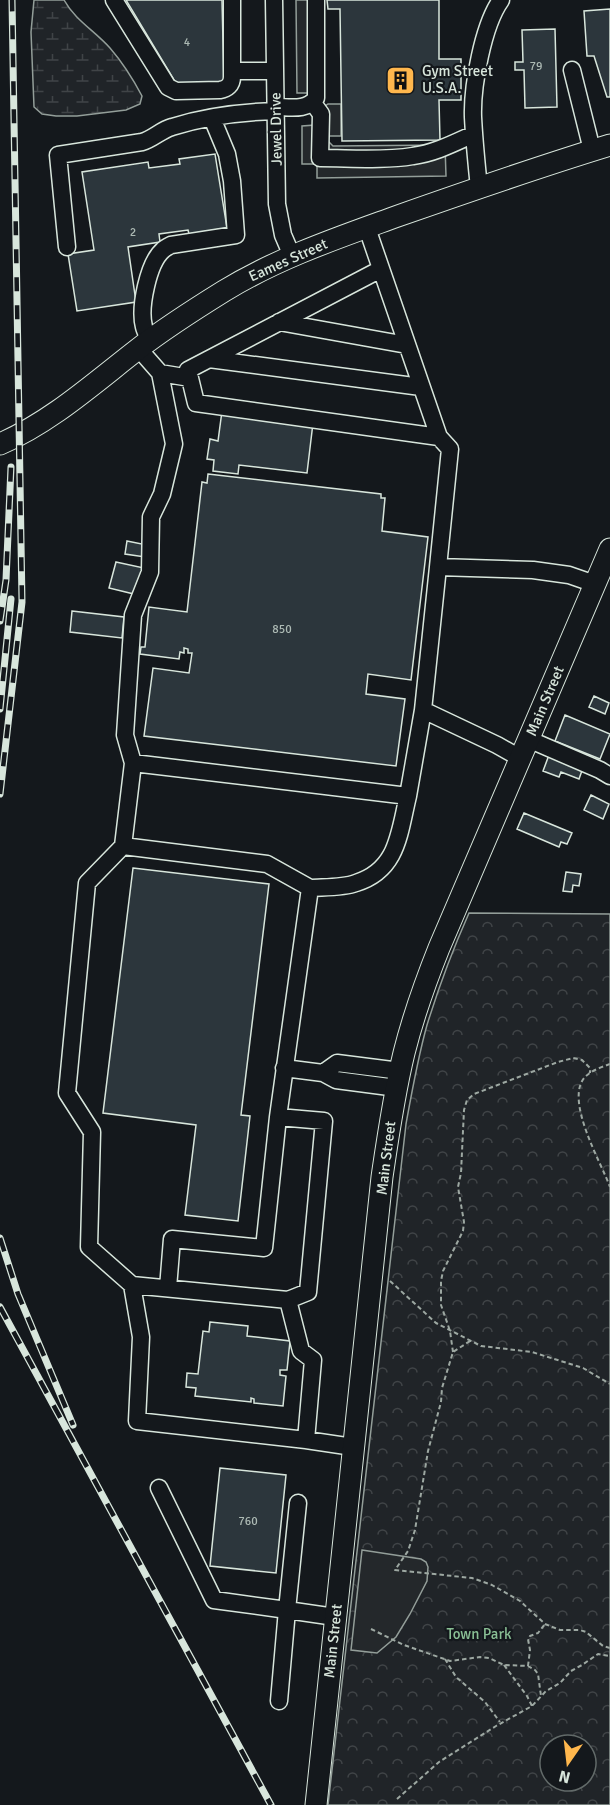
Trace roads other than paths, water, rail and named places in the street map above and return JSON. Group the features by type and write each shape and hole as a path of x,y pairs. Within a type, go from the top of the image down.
{"main road":[{"name":"Eames Street","path":"0,444 55,413 145,344 224,291 292,256 480,187 601,148"},
{"name":"Main Street","path":"316,1805 382,1177 398,1079 424,984 610,549"}],"street":[{"path":"114,0 168,87 176,91 222,90 230,84 232,0"},
{"name":"Jewel Drive","path":"274,0 278,214 283,235 292,256"},
{"path":"313,103 317,92 316,0"},
{"path":"480,187 473,115 480,59 486,34 501,0"},
{"path":"572,70 601,148"},
{"path":"232,71 275,72"},
{"path":"67,247 58,155 142,142 168,128 236,112 302,107 313,103"},
{"path":"313,103 321,114 320,158 414,156 450,145 474,134"},
{"path":"212,118 227,154 232,181 236,235 171,245 162,250 155,261 142,304 145,344 160,373 174,444 162,494 151,517 150,572 133,615 125,735 133,763 123,846 87,883 68,1093 92,1132 89,1247 132,1285 288,1300 308,1292 324,1121 278,1117"},
{"path":"123,846 267,864 310,888 355,884 377,874 396,849 423,711 450,449 439,437 366,228"},
{"path":"381,269 188,370 196,403 439,437"},
{"path":"279,322 407,345"},
{"path":"209,359 422,387"},
{"path":"160,373 190,378"},
{"path":"438,567 533,570 569,575 595,584"},
{"path":"423,711 498,745 524,748 600,770 610,776"},
{"path":"133,763 408,796"},
{"path":"168,1288 172,1239 264,1248 284,1068 310,888"},
{"path":"284,1068 323,1073 337,1063 398,1079"},
{"path":"132,1285 141,1337 136,1421 353,1447"},
{"path":"288,1300 301,1351 314,1360 306,1440"},
{"path":"159,1488 214,1600 335,1617"},
{"path":"279,1701 298,1503"}],"railway":[{"path":"0,794 22,602 12,0"},
{"path":"0,621 6,580 11,467"},
{"path":"0,709 11,599"},
{"path":"0,1238 18,1294 73,1425"},
{"path":"0,1307 271,1805"}],"place":[{"name":"Gym Street U.S.A.","path":"401,80"}],"park label":[{"name":"Town Park","path":"479,1634"}]}
